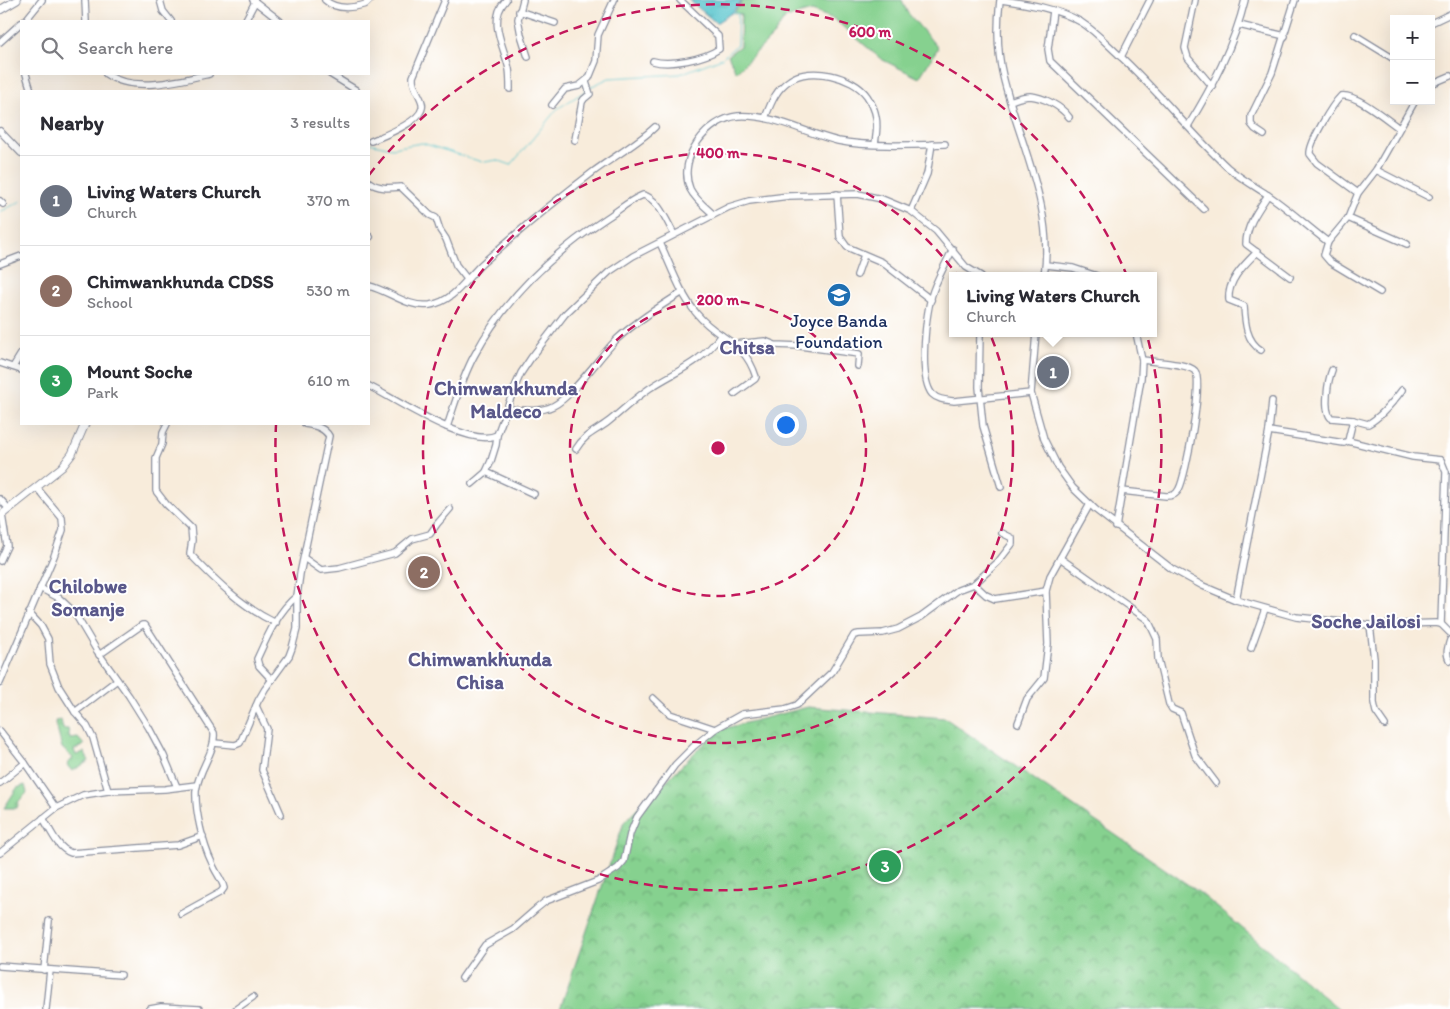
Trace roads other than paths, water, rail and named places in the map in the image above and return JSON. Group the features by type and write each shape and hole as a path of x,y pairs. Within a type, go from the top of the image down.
{"street":[{"path":"0,10 17,0"},
{"path":"24,20 42,0"},
{"path":"86,0 86,20"},
{"path":"160,0 163,11 170,20"},
{"path":"325,0 330,4 343,7 366,4 370,0"},
{"path":"371,141 413,122 423,108 414,85 413,77 445,0"},
{"path":"506,0 500,6 498,30 509,69 510,89"},
{"path":"523,0 519,11 519,28 528,56"},
{"path":"552,105 565,89 579,86 586,82 596,61 598,36 614,0"},
{"path":"653,61 662,64 681,61 708,56 719,49 718,36 680,0"},
{"path":"1045,272 1047,237 1032,168 1018,131 1002,75 998,44 1000,0 1021,2 1053,11 1082,23 1145,80 1228,167 1268,195 1328,242"},
{"path":"1121,57 1150,0"},
{"path":"1195,0 1184,48 1188,58 1212,86"},
{"path":"1188,126 1212,86 1239,25 1245,0"},
{"path":"1264,135 1251,124 1251,116 1272,73 1295,0"},
{"path":"245,20 254,1 279,20"},
{"path":"519,11 555,23"},
{"path":"1053,11 1048,50 1050,61 1204,209"},
{"path":"1435,21 1450,14"},
{"path":"0,42 20,24"},
{"path":"1239,25 1285,36"},
{"path":"1354,36 1390,57"},
{"path":"765,118 774,96 790,80 799,75 810,73 822,74 854,84 867,96 876,118 875,144"},
{"path":"26,75 31,90"},
{"path":"108,75 118,81 136,84 196,75"},
{"path":"332,75 356,90"},
{"path":"1435,82 1450,76"},
{"path":"575,140 582,102 590,94 586,82"},
{"path":"1358,193 1317,163 1310,154 1313,140 1336,103 1341,96 1347,95 1364,104 1399,128"},
{"path":"1010,101 1032,96 1052,103 1069,117"},
{"path":"1380,292 1330,262 1324,255 1328,242 1348,218 1358,193 1376,170 1413,105"},
{"path":"713,214 689,187 688,162 694,146 701,138 723,120 736,116 765,118 840,141 875,144 945,144"},
{"path":"370,286 412,304 430,305 451,296 484,261 553,202 655,127"},
{"path":"0,130 20,152"},
{"path":"911,211 927,174 932,144"},
{"path":"1376,170 1429,197"},
{"path":"370,182 384,188 401,187 430,215 436,218 456,265 467,279"},
{"path":"837,194 840,237 847,248 882,262 930,300"},
{"path":"472,484 486,472 494,454 497,435 521,373 565,314 609,272 633,256 713,214 749,201 788,196 865,194 896,203 911,211 936,231 953,249 966,267 974,272"},
{"path":"447,427 467,369 482,342 528,280 556,255 586,232 643,195 651,198 674,234"},
{"path":"1268,195 1253,219 1246,235 1246,244 1290,277"},
{"path":"1348,218 1407,244"},
{"path":"660,243 683,292 699,316 735,344 751,364 756,377 734,394"},
{"path":"953,249 938,278 930,300 924,365 930,392 942,400 980,399 1031,394"},
{"path":"1257,252 1235,278 1229,293 1229,300 1244,306 1249,336 1255,346 1261,350"},
{"path":"857,275 864,255"},
{"path":"0,264 20,256"},
{"path":"1046,265 1073,268 1085,272"},
{"path":"507,409 533,411 546,409 557,404 617,340 652,311 683,292"},
{"path":"576,449 583,438 607,423 651,387 683,370 698,359 721,335"},
{"path":"980,337 980,399 983,426 1001,487"},
{"path":"1036,337 1031,394 1044,439 1058,467 1073,488 1090,504 1172,569 1203,586 1236,600 1296,617 1370,625 1441,624 1450,633"},
{"path":"1116,526 1140,387 1142,360 1137,337"},
{"path":"735,344 765,340 775,345 849,352 859,354 858,366"},
{"path":"13,367 20,356"},
{"path":"1122,491 1173,496 1180,488 1186,466 1198,396 1198,377 1196,371 1189,367 1142,360"},
{"path":"0,362 20,370"},
{"path":"1332,370 1329,377 1328,391 1328,415 1331,418 1353,420 1368,424 1395,400 1402,390"},
{"path":"370,387 411,410 447,427 475,437 487,438 497,435"},
{"path":"1236,600 1270,431 1272,401"},
{"path":"1348,441 1353,420"},
{"path":"0,561 7,546 1,515 37,488 68,461 85,425"},
{"path":"166,425 156,458 156,491 166,504 191,528 190,554 234,597 276,623"},
{"path":"214,743 239,745 256,706 289,656 292,648 298,622 297,596 329,436 327,432 320,428 309,425"},
{"path":"1270,431 1344,443 1348,441 1414,457 1440,460 1446,472 1441,624"},
{"path":"486,472 534,494"},
{"path":"0,683 54,556 63,530 62,518 37,488"},
{"path":"0,499 8,509"},
{"path":"1018,723 1027,699 1044,678 1048,644 1046,591 1050,576 1090,504"},
{"path":"304,558 318,568 325,570 396,553 412,539 430,534 434,526 450,509"},
{"path":"462,978 485,945 513,929 541,905 598,881 618,868 624,861 632,827 646,803 684,756 715,729 742,714 785,709 797,705 832,672 854,635 883,633 902,628 930,611 958,590 974,584 998,562 1012,544 1012,538 1002,533"},
{"path":"1060,558 1148,620 1156,638 1158,659 1169,704 1172,709 1181,713 1195,755 1216,783"},
{"path":"974,584 995,599 1046,591"},
{"path":"40,588 58,598 74,612 99,655 149,728 164,756 177,787"},
{"path":"272,680 257,661 276,623 286,607 297,596"},
{"path":"1251,648 1265,609"},
{"path":"30,613 45,632 48,639 50,664 59,687 92,738 108,791"},
{"path":"99,655 142,625 145,625 212,729 214,743 203,766 197,785 197,803 203,836 211,862 224,888 221,892 181,914"},
{"path":"1370,625 1374,659 1374,703 1376,712 1385,725"},
{"path":"1450,640 1447,651 1447,657 1450,661"},
{"path":"75,712 116,680"},
{"path":"653,698 670,714 715,729"},
{"path":"256,706 267,729 262,770 280,814"},
{"path":"0,731 56,808"},
{"path":"0,783 25,763"},
{"path":"0,853 56,808 83,795 108,791 197,785"},
{"path":"43,818 60,846 70,853 178,845 203,836"},
{"path":"46,1009 49,921"},
{"path":"0,966 121,975"},
{"path":"236,1009 253,997"},
{"path":"150,1009 161,1007 199,1009"}],"water":[{"path":"689,0 742,0 733,12 716,23"}],"waterway":[{"path":"724,56 737,45 738,14 733,12"},
{"path":"590,87 609,78 680,74 722,58"},
{"path":"485,162 497,160 511,165 557,109 587,90"},
{"path":"370,143 392,148 422,143 482,162"},
{"path":"0,212 20,202"}],"place":[{"name":"Joyce Banda Foundation","path":"839,295"},
{"name":"Living Waters Church","path":"1053,372"},
{"name":"Chimwankhunda CDSS","path":"424,572"},
{"name":"Mount Soche","path":"885,866"}],"district":[{"name":"Chitsa","path":"747,347"},
{"name":"Chimwankhunda Maldeco","path":"506,400"},
{"name":"Chilobwe Somanje","path":"88,598"},
{"name":"Soche Jailosi","path":"1366,621"},
{"name":"Chimwankhunda Chisa","path":"480,670"}]}
